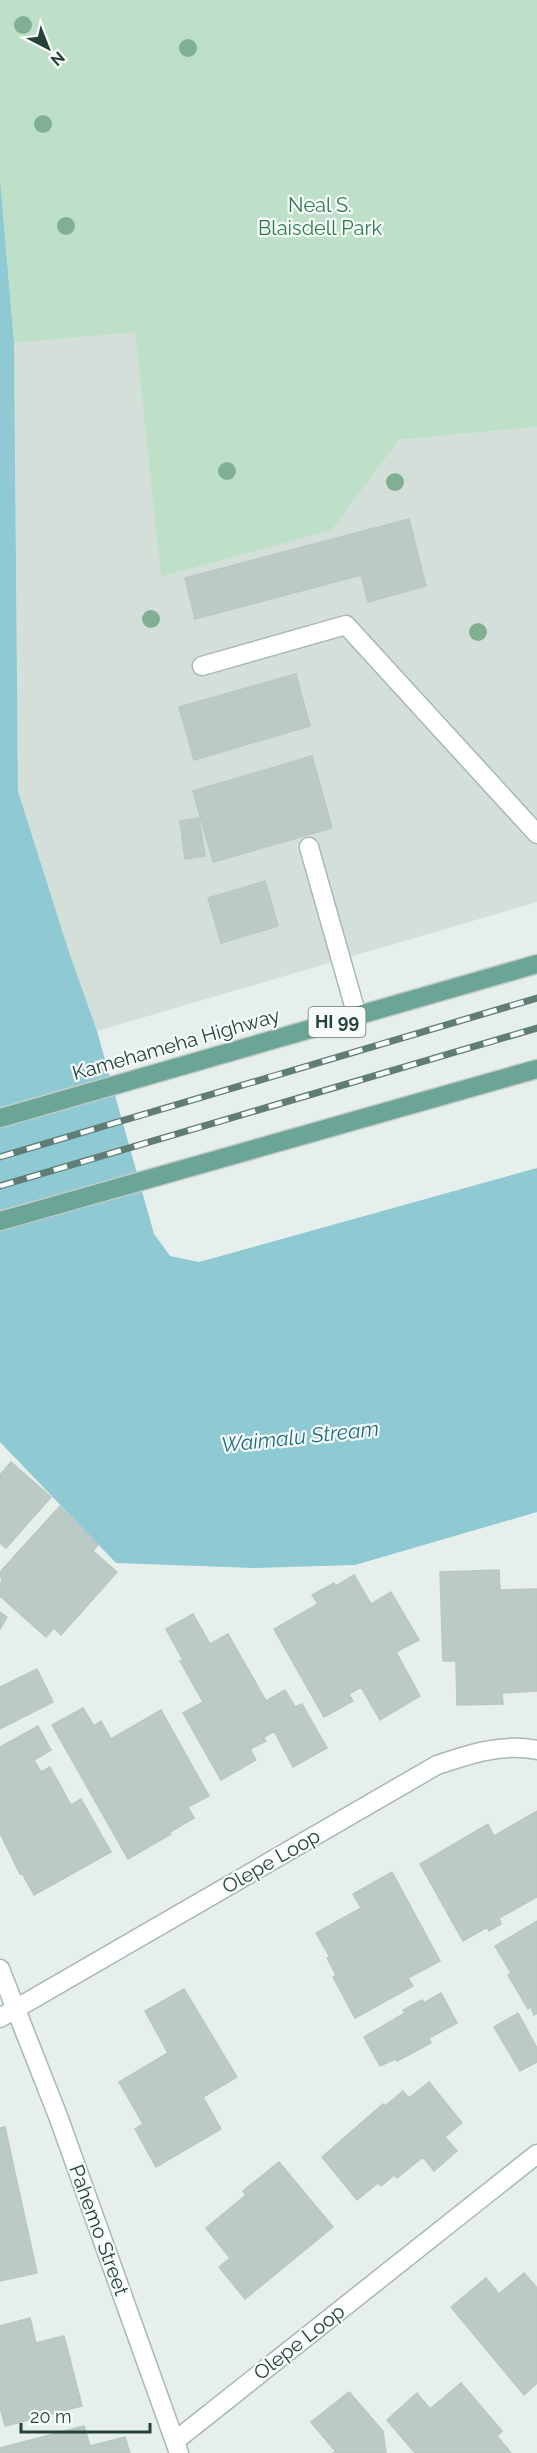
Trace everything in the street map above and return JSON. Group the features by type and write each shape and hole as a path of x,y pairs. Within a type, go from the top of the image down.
{"main road":[{"name":"Kamehameha Highway","path":"0,1118 537,964"},
{"path":"0,1221 537,1069"}],"street":[{"path":"202,666 346,625 537,834"},
{"path":"309,847 357,1016"},
{"name":"Olepe Loop","path":"0,2018 437,1765 468,1754 498,1748 537,1750"},
{"name":"Pahemo Street","path":"0,1969 58,2116 177,2447"},
{"name":"Olepe Loop","path":"177,2447 537,2154"}],"shaded area":[{"path":"135,331 162,577 332,530 399,440 537,427 537,902 97,1031 69,952 18,791 14,343"}],"green space":[{"name":"Neal S. Blaisdell Park","path":"0,0 537,0 537,427 399,440 332,530 161,577 135,332 14,343 0,177"}],"water":[{"name":"Waimalu Stream","path":"0,177 14,343 18,791 69,952 97,1031 154,1234 170,1256 199,1262 537,1168 537,1512 355,1565 254,1568 116,1563 0,1442"}],"building":[{"path":"409,519 426,586 368,602 361,575 195,619 185,578"},
{"path":"296,674 310,726 194,760 179,707"},
{"path":"312,756 332,828 213,862 193,791"},
{"path":"199,818 205,856 185,859 180,821"},
{"path":"265,881 278,926 221,943 208,898"},
{"path":"11,1462 51,1497 6,1548 0,1543 0,1475"},
{"path":"60,1506 98,1545 93,1551 117,1572 61,1635 54,1628 46,1637 0,1596 2,1581 0,1572"},
{"path":"499,1570 500,1590 537,1589 537,1691 502,1693 503,1704 457,1705 456,1661 443,1661 440,1572"},
{"path":"354,1575 371,1604 391,1592 419,1640 396,1652 420,1696 380,1720 361,1687 349,1694 353,1701 324,1717 274,1629 318,1604 312,1595 334,1583 336,1586"},
{"path":"0,1612 7,1617 0,1629"},
{"path":"193,1614 210,1644 228,1634 266,1701 285,1690 295,1707 302,1704 327,1748 293,1767 274,1731 263,1738 266,1741 250,1749 256,1760 221,1780 183,1713 203,1702 180,1661 183,1660 166,1629"},
{"path":"37,1669 53,1702 0,1729 0,1687"},
{"path":"83,1708 94,1726 101,1721 111,1739 161,1710 209,1796 188,1807 194,1818 128,1859 52,1725"},
{"path":"38,1726 51,1750 34,1760 41,1772 50,1767 71,1805 81,1799 111,1852 34,1895 22,1873 20,1874 0,1833 0,1747"},
{"path":"537,1811 537,1897 499,1918 501,1924 489,1931 487,1927 463,1941 420,1864 488,1824 494,1836"},
{"path":"392,1872 440,1961 408,1978 413,1986 355,2018 333,1977 336,1975 327,1958 330,1957 316,1933 361,1908 353,1894"},
{"path":"537,1921 537,2013 534,2015 531,2007 528,2009 508,1975 511,1973 495,1946"},
{"path":"184,1989 237,2077 203,2097 221,2129 156,2167 135,2129 143,2124 119,2082 168,2053 145,2011"},
{"path":"441,1993 457,2023 429,2038 431,2043 397,2061 395,2059 380,2066 364,2037 405,2013 403,2010 422,2000 424,2003"},
{"path":"518,2013 537,2048 537,2062 520,2071 494,2027"},
{"path":"429,2082 462,2123 445,2137 457,2151 434,2171 423,2157 397,2178 394,2175 381,2186 378,2183 357,2200 322,2157 383,2104 385,2106 403,2091 409,2098"},
{"path":"5,2127 37,2273 0,2281 0,2128"},
{"path":"279,2162 333,2227 245,2299 219,2267 230,2258 206,2228 246,2195 243,2191"},
{"path":"524,2273 537,2288 537,2383 524,2395 451,2307 486,2278 499,2294"},
{"path":"30,2318 36,2343 64,2336 82,2406 5,2426 0,2407 0,2326"},
{"path":"461,2383 502,2431 497,2436 511,2453 415,2453 387,2420 417,2393 430,2409"},
{"path":"349,2392 383,2431 386,2453 332,2453 336,2452 311,2422"},
{"path":"84,2426 90,2446 125,2437 130,2453 0,2453 0,2448"}],"railway":[{"path":"0,1157 537,998"},
{"path":"0,1186 537,1028"}]}
